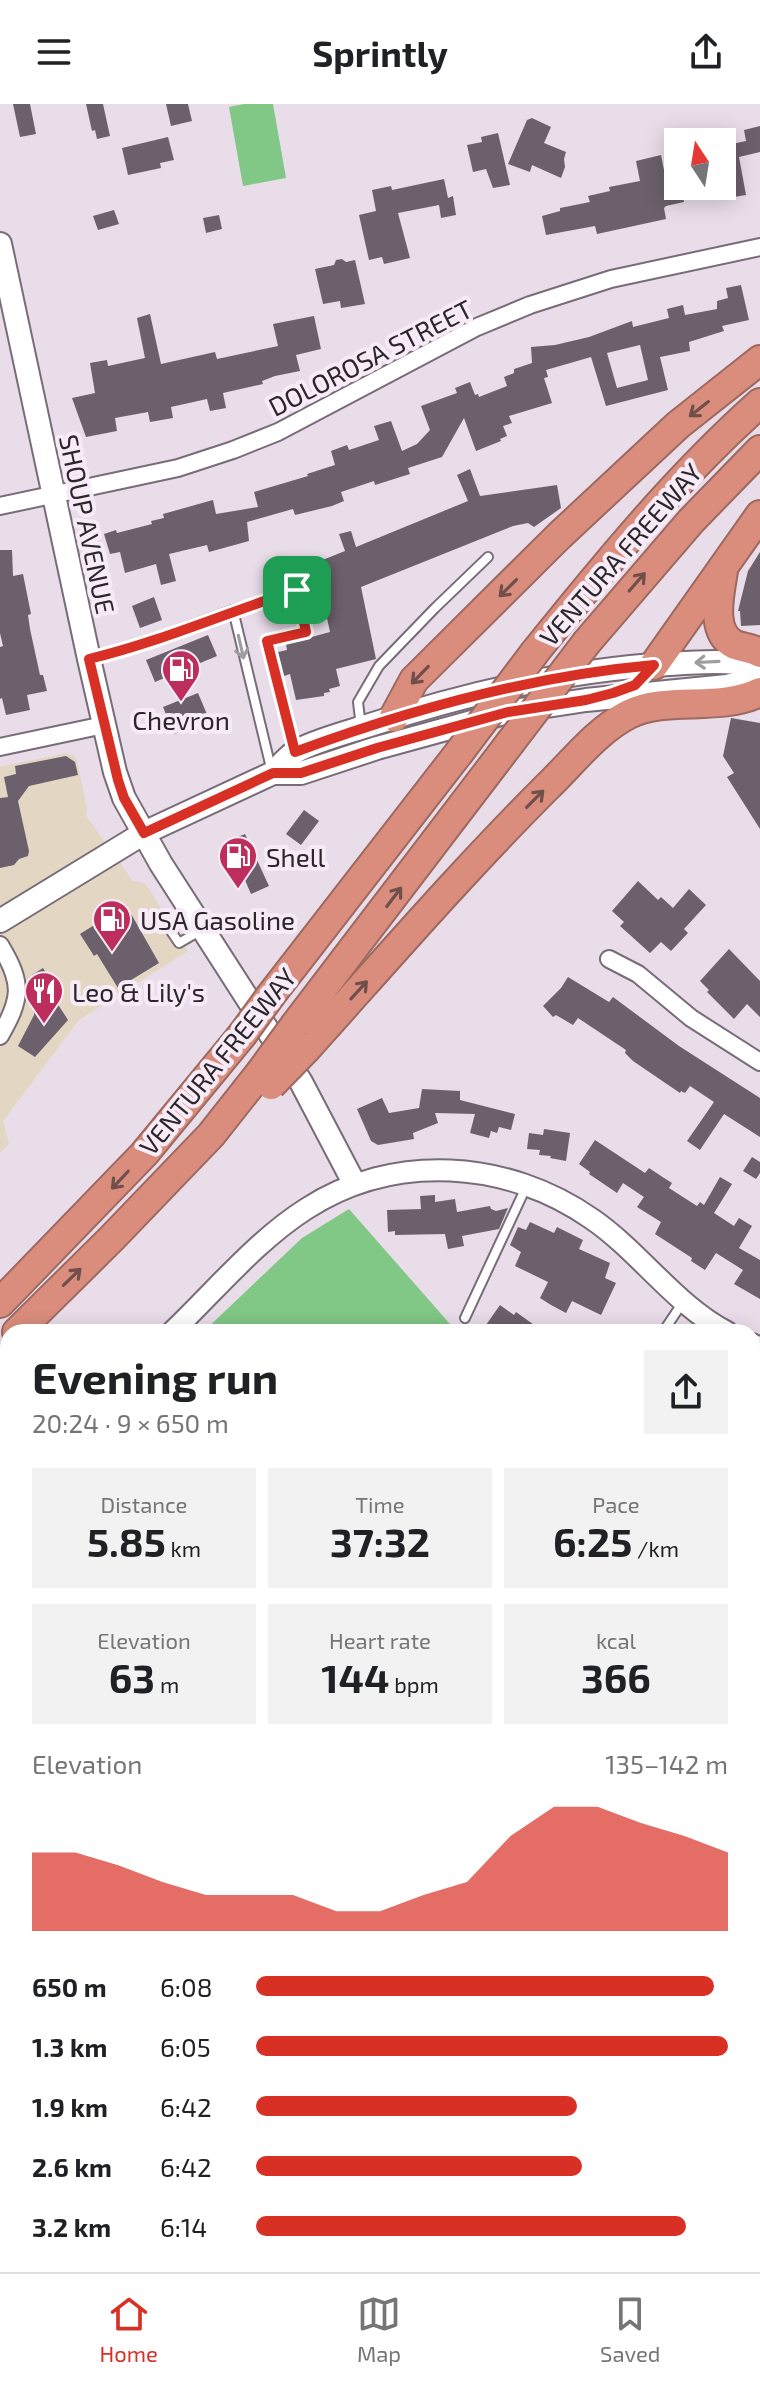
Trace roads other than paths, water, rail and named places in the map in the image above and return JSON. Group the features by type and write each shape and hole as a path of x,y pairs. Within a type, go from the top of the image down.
{"highway":[{"path":"394,717 414,680 559,536 678,425 760,360"},
{"name":"VENTURA FREEWAY","path":"0,1303 144,1154 242,1035 535,652 634,532 697,464 760,403"},
{"name":"VENTURA FREEWAY","path":"25,1324 265,1079 301,1037 510,743 587,642 681,533 760,450"},
{"path":"654,665 760,515"},
{"path":"724,565 718,606 722,632 734,644 760,653"},
{"path":"301,1037 516,818 597,738 623,717 645,709 745,700 760,692"}],"main road":[{"name":"SHOUP AVENUE","path":"1,257 104,725 124,798 301,1082 354,1183"},
{"path":"0,921 144,833 273,773 295,752 361,728 530,681 604,669 730,661 760,666"},
{"path":"586,700 635,685 654,665"},
{"path":"273,773 301,773 377,748 508,712 586,700 727,686 760,678"}],"street":[{"name":"DOLOROSA STREET","path":"0,506 178,468 233,450 278,432 477,327 530,305 611,279 760,247"},
{"path":"0,747 104,725"},
{"path":"0,945 13,966 18,997 0,1036"},
{"path":"609,959 638,974 691,1018 760,1062"},
{"path":"180,1324 279,1228 306,1209 354,1183 429,1169 480,1172 527,1185 567,1203 596,1221 712,1324"}],"lane":[{"path":"361,728 358,702 379,666 488,557"},
{"path":"89,659 115,653 297,590 306,632 267,641 295,752"},
{"path":"233,610 273,773"},
{"path":"160,915 179,943 203,929"},
{"path":"465,1318 527,1185"},
{"path":"668,1324 683,1301"}],"place":[{"name":"Chevron","path":"181,703"},
{"name":"Shell","path":"238,890"},
{"name":"USA Gasoline","path":"112,953"},
{"name":"Leo & Lily's","path":"44,1025"}]}
